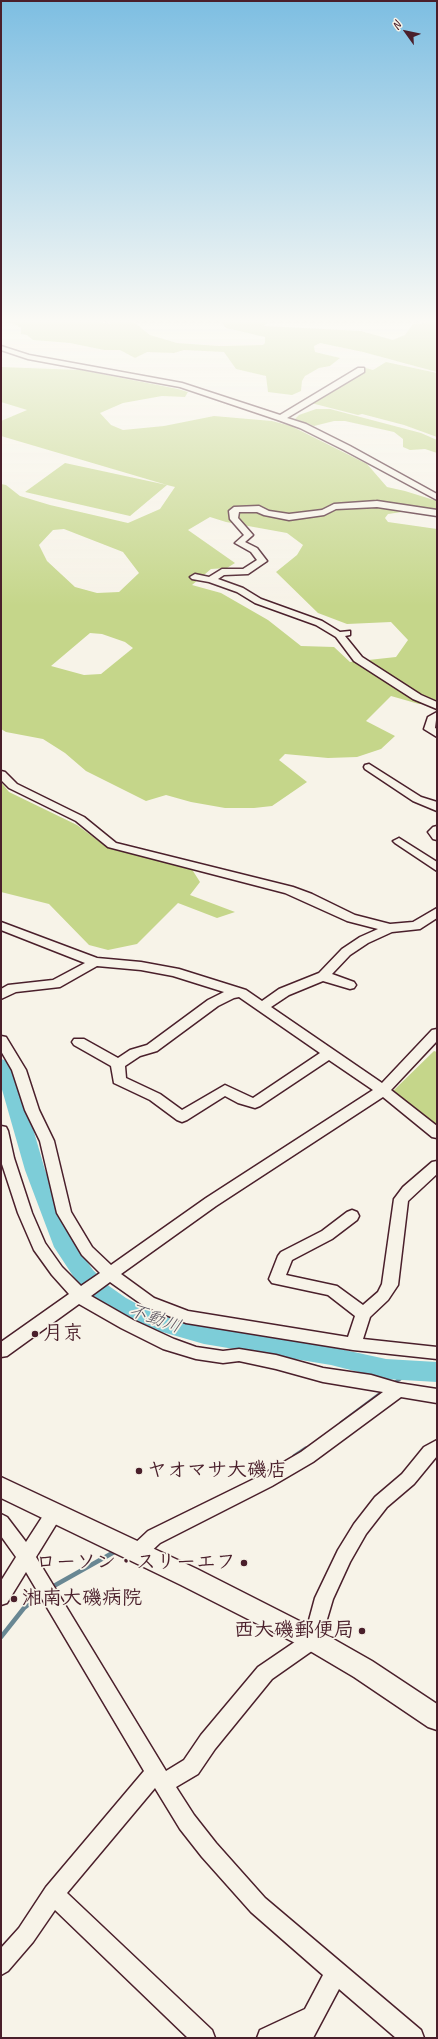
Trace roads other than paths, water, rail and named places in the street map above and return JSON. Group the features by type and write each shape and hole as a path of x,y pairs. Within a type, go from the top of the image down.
{"main road":[{"path":"1,1487 138,1552 313,1640 363,1669 437,1718"}],"street":[{"path":"272,415 303,426 437,497"},
{"path":"281,418 286,415"},
{"path":"212,580 222,572 245,572 262,561 260,556 254,550 239,544 249,535 234,519 233,511 238,509 259,509 267,514 289,517 324,512 334,507 377,504 437,513"},
{"path":"195,577 212,580 240,590 258,601 319,623 343,634 358,658 369,667 417,697 437,706"},
{"path":"437,715 432,719 429,729 437,734"},
{"path":"369,767 417,799 435,805 437,808"},
{"path":"1,774 13,786 80,819 112,845 289,890 308,897 351,918 390,928 416,926 437,912"},
{"path":"437,829 434,832 437,837"},
{"path":"399,841 437,867"},
{"path":"1,926 95,962 141,966 175,972 241,993 382,1090 437,1133"},
{"path":"262,1007 284,992 323,976 346,952 364,940 390,928"},
{"path":"1,995 13,988 56,984 95,962"},
{"path":"323,976 350,984 337,962"},
{"path":"118,1064 135,1053 152,1048 213,1003 231,994 241,993"},
{"path":"1,1351 40,1325 106,1276 211,1202 382,1090 437,1033"},
{"path":"1,1040 19,1070 32,1110 47,1141 64,1213 87,1250 106,1276 149,1302 186,1317 353,1344 437,1353"},
{"path":"79,1042 118,1064"},
{"path":"118,1064 119,1080 155,1098 182,1117 225,1090 244,1100 256,1102 328,1054"},
{"path":"1,1131 7,1158 25,1213 39,1246 56,1271 81,1294 127,1324 169,1344 190,1351 223,1357 239,1355 276,1362 323,1375 371,1382 398,1390 437,1396"},
{"path":"353,1344 363,1314 383,1296 390,1285 402,1199 408,1191 437,1166"},
{"path":"352,1216 327,1234 286,1256 277,1279 332,1290 363,1314"},
{"path":"138,1552 154,1537 266,1481 307,1457 398,1390"},
{"path":"1,1964 26,1935 53,1894 160,1778 191,1768 208,1742 265,1673 313,1640 324,1598 344,1556 360,1529 381,1502 408,1479 430,1452 437,1447"},
{"path":"1,1597 54,1513"},
{"path":"1,1522 26,1556 48,1590 187,1822 258,1905 413,2038"},
{"path":"53,1894 204,2038"},
{"path":"301,2038 336,1973"},
{"path":"268,2038 312,2017"}],"waterway":[{"name":"不動川","path":"1,1066 9,1080 22,1120 35,1170 65,1247 85,1276 101,1292 118,1304 146,1319 204,1335 331,1356 386,1369 437,1372"},
{"path":"393,1384 412,1370"},
{"path":"341,1423 385,1390"},
{"path":"294,1456 306,1448"},
{"path":"52,1587 116,1551"},
{"path":"1,1637 24,1608 42,1594"}],"place":[{"name":"月京","path":"35,1334"},
{"name":"ヤオマサ大磯店","path":"139,1471"},
{"name":"ローソン・スリーエフ","path":"244,1563"},
{"name":"湘南大磯病院","path":"14,1599"},
{"name":"西大磯郵便局","path":"362,1631"}]}
